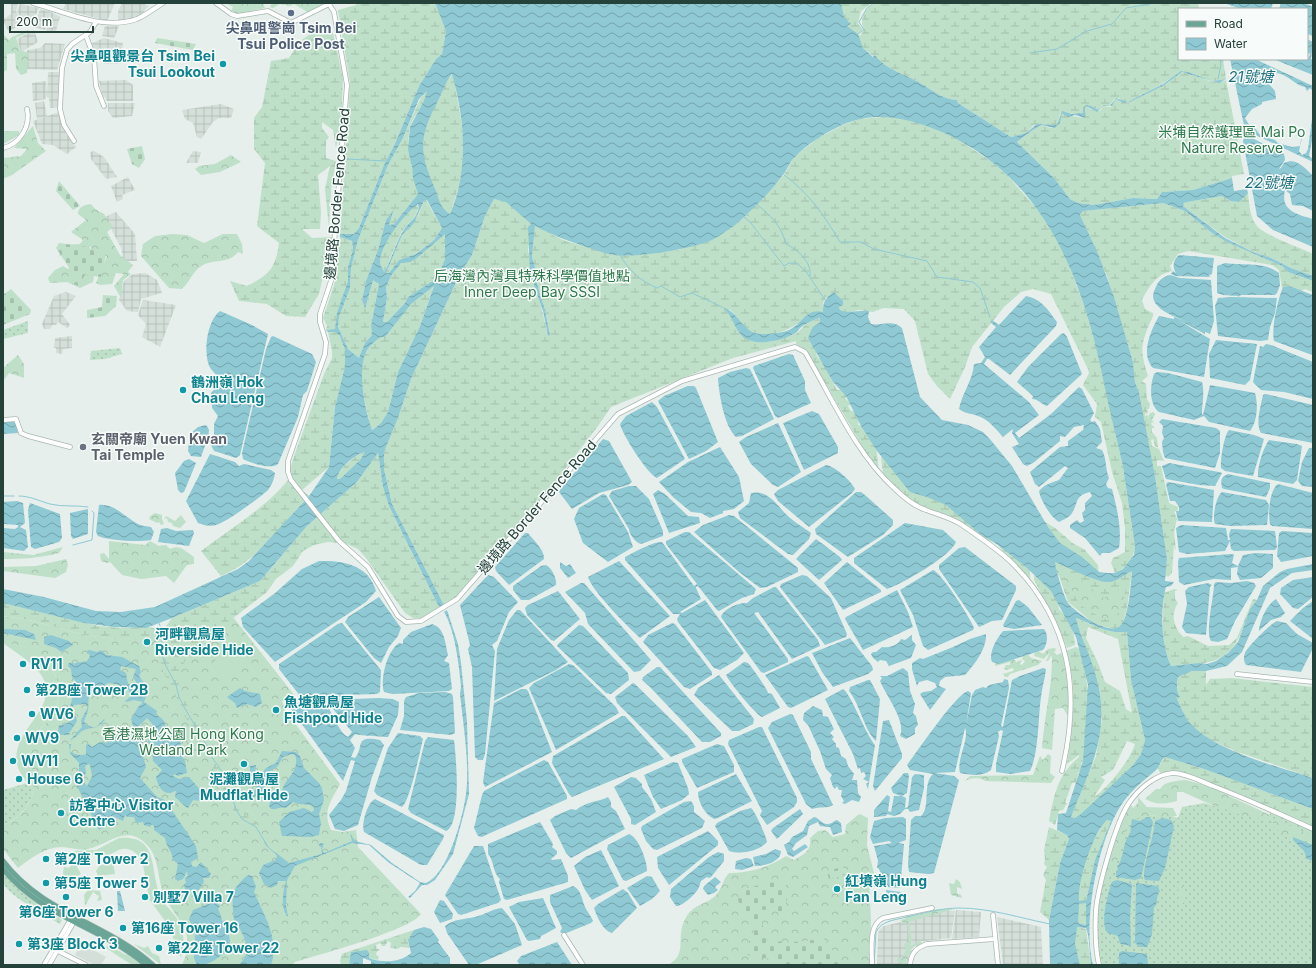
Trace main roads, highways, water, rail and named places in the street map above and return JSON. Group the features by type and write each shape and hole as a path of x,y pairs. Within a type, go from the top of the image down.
{"main road":[{"path":"3,861 15,876 34,893 73,921 132,948 153,965"},
{"path":"3,869 17,885 34,900 105,938 146,965"}],"water":[{"path":"435,3 841,3 844,17 851,24 847,26 858,34 863,48 873,57 875,55 889,68 912,79 941,96 957,100 958,103 1011,137 1026,133 1037,124 1057,125 1062,111 1072,114 1083,113 1083,108 1086,105 1098,110 1104,105 1110,106 1103,106 1097,112 1086,106 1085,118 1075,115 1068,117 1062,113 1060,123 1055,128 1041,125 1017,142 1054,178 1070,199 1078,203 1094,205 1133,198 1157,199 1162,192 1193,190 1232,178 1234,191 1247,189 1248,193 1239,202 1231,201 1222,196 1187,202 1184,203 1183,206 1225,238 1253,252 1313,276 1313,281 1288,272 1282,266 1227,242 1212,233 1185,211 1163,203 1083,211 1080,215 1099,256 1114,297 1133,362 1135,382 1139,393 1155,476 1167,559 1165,581 1174,582 1171,586 1166,587 1162,616 1163,638 1171,666 1199,663 1207,664 1216,661 1228,653 1238,642 1250,609 1257,600 1263,586 1280,572 1287,569 1313,564 1313,570 1292,573 1270,588 1242,652 1227,666 1206,671 1192,671 1178,677 1177,690 1180,697 1176,697 1185,717 1189,722 1200,732 1214,741 1229,749 1264,763 1313,778 1313,809 1204,769 1165,757 1157,769 1134,789 1124,801 1115,816 1107,835 1100,857 1091,904 1090,947 1093,965 1091,965 1086,928 1077,927 1075,944 1080,965 1050,965 1049,920 1060,863 1069,839 1067,835 1057,830 1058,814 1066,813 1083,761 1088,685 1076,637 1051,591 1027,568 998,545 979,533 946,505 910,492 877,451 861,426 846,396 833,382 808,338 812,328 820,322 820,318 807,323 795,334 789,337 776,341 755,342 743,337 737,330 729,314 722,307 728,309 749,330 755,333 776,333 789,330 812,312 823,312 825,300 834,292 843,301 843,305 839,307 840,310 846,312 869,311 868,317 871,324 891,323 899,325 902,328 920,397 942,420 968,425 983,432 989,438 1012,466 1048,527 1060,543 1082,557 1099,572 1115,573 1123,569 1134,555 1135,546 1123,467 1087,314 1073,276 1057,240 1036,207 1010,178 979,153 942,132 905,120 880,117 855,120 836,128 817,139 793,159 784,174 773,187 740,221 716,238 692,247 650,254 624,256 614,255 570,241 535,226 532,257 535,267 535,277 545,310 550,335 548,336 543,311 530,273 528,227 531,224 506,202 494,199 485,216 472,255 460,274 411,379 398,418 384,452 384,469 392,504 444,605 439,607 389,506 383,487 378,453 357,482 307,526 260,581 172,618 146,628 114,627 84,623 3,603 3,589 44,597 96,611 121,612 155,607 238,569 249,561 309,496 329,467 335,407 345,366 345,350 340,336 335,332 328,332 326,330 335,329 337,313 348,281 348,267 353,249 352,241 340,237 340,234 354,234 359,228 384,165 394,146 419,86 436,59 442,54 446,31","holes":["452,74 460,109 463,145 460,180 450,214 444,210 439,201 426,166 423,146 424,136 431,114","427,91 424,101 410,127 408,149 412,165 413,178 418,194 394,224 389,225 394,209 386,220 378,250 366,281 362,300 365,309 373,280 379,284 371,326 372,335 365,343 359,358 348,349 338,327 339,317 350,288 351,268 358,240 388,165 403,138 419,99","427,200 442,228 434,240 416,254 399,260 389,273 386,273 402,235 414,223 424,201","418,204 418,212 403,231 384,272 380,263 384,248 388,239 406,215","445,234 445,259 437,278 408,297 405,303 387,322 383,322 387,298 386,287 391,276 401,263 410,262 417,258","434,286 420,326 398,372 388,412 381,423 372,430 363,391 362,370 363,360 367,350 381,337 385,337 411,304","365,452 360,460 340,479 337,479 340,471 348,462","1055,562 1104,582 1115,581 1132,571 1128,607 1124,621 1116,628 1109,628 1093,622 1085,617 1068,603 1058,576","1076,618 1105,630 1127,632 1131,680 1145,740 1141,754 1133,765 1075,818 1071,817 1086,781 1097,747 1101,712 1100,693 1095,673","1107,820 1111,821 1095,860 1086,901 1079,901 1083,871 1091,846 1102,826","1086,903 1086,925 1078,923 1079,904"]},
{"path":"1224,3 1273,3 1271,8 1238,8"},
{"path":"1281,3 1305,3 1313,7 1313,36 1308,34 1308,8 1279,8"},
{"path":"1308,40 1313,42 1311,59 1313,60 1313,75 1276,60 1308,60 1310,54 1308,53"},
{"name":"21號塘","path":"1230,60 1257,60 1313,86 1313,91 1310,88 1307,91 1305,87 1297,84 1286,76 1274,73 1270,77 1268,83 1275,91 1276,99 1262,102 1262,104 1252,109 1245,118 1251,128 1255,128 1260,135 1292,147 1300,146 1303,133 1299,151 1302,155 1306,153 1308,149 1312,119 1313,135 1309,156 1313,159 1313,162 1245,130"},
{"path":"1181,71 1213,81 1226,79 1219,83 1182,72 1163,86 1130,102 1124,103 1116,99 1112,106 1110,106 1116,98 1128,102 1163,84"},
{"name":"22號塘","path":"1250,137 1284,154 1285,160 1279,169 1284,163 1292,161 1300,164 1313,176 1313,211 1303,206 1292,205 1290,194 1285,190 1284,197 1287,207 1296,213 1313,219 1313,247 1273,230 1257,216 1243,141 1244,138"},
{"path":"1179,255 1214,258 1212,274 1208,276 1211,277 1175,276 1171,274 1173,271 1176,273 1174,264 1175,259"},
{"path":"1225,263 1260,265 1273,269 1279,273 1280,285 1277,293 1275,295 1241,295 1238,297 1217,293 1217,266"},
{"path":"1170,275 1180,278 1211,280 1214,321 1210,334 1201,330 1205,332 1205,334 1178,320 1210,339 1204,377 1153,368 1147,356 1150,335 1159,316 1174,319 1174,316 1168,314 1155,303 1153,297 1159,282 1163,278"},
{"path":"1289,286 1313,295 1312,355 1274,341 1273,329 1279,299 1283,287"},
{"path":"1026,296 1032,297 1040,302 1051,313 1057,322 1056,326 1010,375 989,359 987,359 984,364 1029,402 1039,415 1015,433 1019,438 1051,414 1079,387 1082,389 1094,413 1090,420 1092,422 1095,421 1100,429 1102,442 1096,448 1102,450 1104,453 1109,478 1106,484 1108,488 1112,489 1116,504 1120,541 1119,548 1110,553 1102,553 1100,556 1085,538 1070,528 1070,525 1077,520 1080,523 1084,521 1082,513 1085,510 1085,503 1092,496 1090,492 1081,495 1071,515 1059,522 1049,513 1044,503 1039,491 1046,485 1059,480 1068,468 1065,466 1039,487 1035,484 1030,472 1060,447 1068,446 1068,441 1083,430 1084,425 1074,427 1065,437 1060,436 1060,441 1033,463 1027,466 1023,464 1012,447 1019,444 1012,433 1013,429 1003,437 985,419 963,412 959,409 962,397 972,376 974,364 981,363 985,357 979,347 996,327 990,322 992,320 999,325"},
{"path":"1218,298 1277,298 1268,340 1260,341 1218,336 1215,306"},
{"path":"220,311 252,325 268,334 240,455 236,458 214,451 211,445 214,439 214,424 218,416 212,408 211,393 221,382 208,363 206,347 212,322"},
{"path":"1064,333 1082,374 1047,406 1032,399 1033,396 1017,382 1028,367 1061,334"},
{"path":"273,336 312,354 316,362 307,391 303,395 298,417 278,464 275,466 266,466 246,461 243,459 242,453 266,349 271,337"},
{"path":"1216,340 1257,344 1250,380 1245,385 1210,378 1209,354"},
{"path":"1266,344 1313,362 1313,399 1284,392 1261,390 1253,382 1260,346 1263,347"},
{"path":"789,354 793,355 805,381 805,390 811,403 778,418 775,416 753,368 754,366"},
{"path":"746,368 750,369 774,419 742,436 736,437 725,418 718,378 730,372"},
{"path":"1157,372 1168,373 1202,382 1203,415 1210,385 1255,393 1257,412 1253,427 1250,431 1209,422 1204,416 1194,420 1159,412 1153,405 1151,394 1154,374"},
{"path":"688,386 694,386 696,388 718,442 706,451 689,459 658,401 664,396"},
{"path":"1266,394 1313,405 1313,443 1261,433 1258,425 1259,414 1263,395"},
{"path":"652,402 657,407 685,459 657,478 648,470 636,454 625,436 620,424 626,416"},
{"path":"812,411 819,414 838,447 838,453 804,470 783,423"},
{"path":"1162,419 1216,428 1220,431 1220,453 1215,468 1165,458 1162,442 1164,438 1162,433 1163,426 1159,422"},
{"path":"3,421 16,421 18,433 3,434"},
{"path":"778,423 801,472 778,487 773,485 751,464 739,442 746,437"},
{"path":"205,425 209,430 208,441 201,457 191,456 188,451 190,434 198,427"},
{"path":"1229,430 1254,435 1264,439 1253,476 1225,471 1221,468 1223,448"},
{"path":"603,439 609,441 632,482 628,485 599,493 572,509 559,492"},
{"path":"1269,440 1302,446 1297,480 1293,484 1258,477 1258,469 1261,458"},
{"path":"720,447 739,477 744,501 734,509 723,511 723,513 710,518 701,513 691,512 673,497 659,482 688,462"},
{"path":"1309,448 1313,448 1313,487 1302,486 1298,481 1302,462"},
{"path":"210,454 235,462 239,466 244,464 271,470 275,473 271,486 268,490 227,520 216,525 206,526 198,523 186,501"},
{"path":"189,459 196,463 184,492 181,493 178,490 175,473 184,461"},
{"path":"1169,463 1222,473 1215,486 1199,485 1166,479 1162,466"},
{"path":"826,465 834,468 842,474 855,489 809,527 778,501 774,494 778,490"},
{"path":"1228,474 1270,483 1270,488 1266,497 1222,488 1222,480 1224,476"},
{"path":"1168,482 1214,490 1212,522 1178,521 1176,511 1179,511 1179,507 1175,501 1170,501 1166,484"},
{"path":"1278,484 1313,493 1313,529 1272,526 1270,524 1269,509 1271,497 1275,487"},
{"path":"629,486 636,486 649,499 663,531 663,536 641,544 631,536 629,529 609,496 612,491"},
{"path":"658,490 665,494 688,516 699,517 700,523 669,533 653,494"},
{"path":"757,492 772,499 790,518 811,533 809,539 793,555 788,554 740,518 738,512 749,503 751,493"},
{"path":"856,492 861,492 865,495 893,520 893,525 883,535 848,557 816,534 815,529"},
{"path":"1222,492 1266,500 1269,505 1267,525 1230,526 1215,524 1215,507"},
{"path":"603,494 606,495 628,532 633,547 608,562 583,543 574,519 579,508"},
{"path":"17,501 23,503 25,523 20,527 26,530 28,547 24,551 3,548 3,528 15,529 18,525 3,524 3,502"},
{"path":"30,503 60,514 62,538 59,542 35,549 31,547 28,510"},
{"path":"99,505 110,506 138,524 151,527 154,532 151,540 124,541 98,536 96,532"},
{"path":"88,509 88,534 73,539 71,536 70,513"},
{"path":"729,515 734,516 792,563 798,568 798,572 767,587 760,588 739,572 694,532 703,525"},
{"path":"905,523 943,530 956,542 945,555 936,562 914,576 887,589 854,563 854,558"},
{"path":"1181,525 1226,528 1228,540 1230,540 1229,534 1231,529 1275,531 1277,547 1275,550 1234,551 1231,549 1230,541 1225,551 1187,554 1179,552 1176,528"},
{"path":"167,528 176,531 193,530 194,533 189,546 158,542 161,529"},
{"path":"1282,531 1313,533 1313,556 1281,562 1277,556 1279,533"},
{"path":"685,532 689,532 756,589 754,594 742,598 719,611 698,586 696,588 701,599 680,612 682,613 705,600 744,653 737,660 720,670 714,668 678,622 677,619 680,614 673,614 625,560 625,557 638,550 654,543 662,542 694,586 697,584 666,544 666,541"},
{"path":"525,533 528,533 538,545 543,552 544,559 509,585 496,571 495,567"},
{"path":"816,539 842,560 819,580 796,559"},
{"path":"965,547 1016,586 1016,590 1002,620 992,621 979,627 939,569 939,565 959,548"},
{"path":"1256,553 1273,554 1273,568 1261,578 1240,580 1237,574 1238,567 1231,568 1231,580 1214,579 1184,585 1179,582 1179,558 1232,554 1234,555 1232,563 1238,566 1243,555"},
{"path":"319,561 346,563 354,566 368,575 373,582 376,591 366,602 275,662 243,627 241,618 274,594 302,569"},
{"path":"619,561 670,616 640,638 603,600 588,577"},
{"path":"560,562 566,566 570,564 576,573 568,578 560,568"},
{"path":"847,562 881,590 881,592 843,610 824,583"},
{"path":"546,565 554,574 556,585 529,600 521,600 513,590 513,586 541,566"},
{"path":"933,570 949,587 962,606 974,628 973,630 928,650 923,646 913,615 900,590"},
{"path":"488,575 494,577 518,602 509,612 497,641 492,645 495,651 485,754 483,760 478,760 475,757 472,667 468,649 470,645 460,605"},
{"path":"802,575 807,576 831,598 847,634 846,637 825,645 780,587 781,584"},
{"path":"1313,577 1313,597 1298,609 1293,608 1280,594 1281,588 1293,580"},
{"path":"1247,581 1254,583 1256,586 1235,621 1227,639 1218,642 1211,641 1209,636 1209,622 1214,584 1216,582 1231,583"},
{"path":"581,583 584,583 651,660 640,671 634,672 588,624 585,613 565,592"},
{"path":"1208,583 1212,585 1210,587 1206,635 1186,633 1182,627 1187,604 1185,591 1189,587"},
{"path":"776,587 818,640 820,646 792,659 758,612 754,613 788,659 788,662 764,673 761,672 721,617 725,611 732,607 747,603 753,598"},
{"path":"897,590 908,612 913,627 863,650 845,619 846,617"},
{"path":"558,591 580,619 554,641 551,640 527,615 525,608 528,605"},
{"path":"379,597 401,628 398,636 389,647 381,663 374,658 345,622 348,617"},
{"path":"1276,599 1285,613 1281,617 1271,620 1259,631 1260,623 1264,614"},
{"path":"1019,600 1028,607 1042,625 1014,629 1004,627 1003,625 1016,601"},
{"path":"1313,601 1313,639 1290,621 1303,608"},
{"path":"447,610 458,644 461,663 467,722 469,794 453,854 435,880 427,885 422,885 410,898 408,897 415,891 420,883 388,862 369,845 352,843 295,866 287,880 286,905 288,917 285,914 283,904 283,894 286,881 278,881 277,885 271,888 264,884 259,873 263,865 275,860 277,857 275,852 289,863 322,854 321,847 318,844 324,844 322,849 324,853 352,841 350,833 355,841 371,845 392,863 420,882 426,883 434,878 448,857 462,816 466,794 467,770 459,668 454,638 448,619 444,612"},
{"path":"517,610 520,610 568,662 556,670 494,701 497,649 509,620"},
{"path":"1277,621 1286,623 1297,634 1313,643 1313,648 1301,672 1245,664 1244,656 1247,650 1265,630"},
{"path":"342,623 381,670 380,692 377,694 344,695 341,697 316,695 301,697 279,669 279,664 338,624"},
{"path":"672,623 675,624 712,672 712,675 690,689 684,687 643,642 648,635"},
{"path":"432,624 440,629 444,636 448,655 444,661 449,663 452,689 449,691 393,694 384,692 384,673 391,652 399,643 403,644 403,640 411,632"},
{"path":"579,625 583,626 628,673 629,680 611,694 606,693 557,646"},
{"path":"3,629 25,630 34,634 36,640 3,633"},
{"path":"1044,629 1047,634 1047,640 1043,650 999,664 992,662 992,650 1003,631"},
{"path":"986,634 985,645 976,661 965,675 945,677 940,681 939,686 946,689 930,710 920,694 931,691 937,687 935,683 927,680 919,682 917,686 912,669 912,663 920,658 923,659 970,639"},
{"path":"51,635 69,641 73,645 61,652 56,648 44,644 44,637"},
{"path":"912,635 912,640 916,645 911,658 889,666 886,661 880,660 878,662 873,658 871,654 873,652 876,652 882,647 890,647 895,645 901,639 905,640"},
{"path":"850,638 872,666 873,670 868,674 833,687 822,672 812,653"},
{"path":"101,650 107,655 122,657 139,666 141,672 139,676 145,684 147,694 144,702 157,711 156,715 162,718 165,724 166,729 160,733 160,735 169,730 174,731 180,738 181,747 179,751 185,761 187,773 178,776 174,774 173,776 179,779 189,777 201,791 202,801 193,800 188,808 175,797 176,791 167,793 160,788 156,777 162,770 153,761 152,749 148,741 153,725 147,718 138,727 142,728 142,752 146,767 140,778 157,797 165,800 196,846 198,858 191,862 192,866 196,867 201,862 211,874 209,878 203,878 204,882 199,890 185,890 184,884 186,883 185,878 188,876 187,871 183,879 178,881 175,879 178,864 173,860 165,838 154,830 154,826 152,824 150,827 144,825 143,822 136,823 134,817 127,817 125,815 123,821 112,816 110,817 113,822 99,830 74,780 79,776 79,763 70,753 69,744 71,744 70,751 78,755 84,755 86,754 86,745 89,744 92,747 100,742 108,743 108,740 116,735 130,734 137,728 133,726 131,719 138,707 143,702 134,700 126,702 125,701 130,697 129,690 116,684 108,683 95,693 91,691 89,693 88,711 84,721 86,725 94,728 82,731 75,738 70,740 82,727 81,720 88,707 85,704 74,705 71,709 71,713 76,717 77,721 70,732 66,732 70,733 69,735 61,735 58,732 59,725 64,725 73,719 69,708 73,693 78,692 76,682 72,677 71,669 68,666 69,663 74,663 75,666 75,663 87,661 90,656 87,651 97,652","holes":["121,666 136,669 133,677 136,682 130,683 134,685 128,684 126,673 120,670","88,764 90,765 92,776 87,786 81,779 86,773 85,766"]},
{"path":"807,656 828,690 791,708 788,707 765,675"},
{"path":"744,662 749,664 768,693 772,694 780,708 762,717 754,711 737,691 726,675"},
{"path":"569,664 573,665 616,707 619,713 556,750 529,688 534,683"},
{"path":"657,667 660,667 721,733 721,736 710,742 702,742 642,680 643,677"},
{"path":"903,668 908,672 910,691 915,704 913,713 916,716 918,725 915,728 915,734 906,739 900,736 901,723 880,681 882,678 880,676 887,676"},
{"path":"1043,668 1046,669 1041,697 1037,745 1030,771 1010,774 996,772 996,764 1003,731 1001,730 998,732 999,736 991,770 980,775 960,773 960,762 966,737 965,728 955,772 935,773 954,776 959,780 934,873 928,874 909,872 908,864 911,820 915,816 921,816 924,812 926,807 928,784 933,774 910,770 907,765 946,712 962,695 968,691 971,693 966,725 972,695 975,690 1003,682 1004,679 1008,680 1009,688 1001,726 1003,727 1012,680"},
{"path":"719,675 754,719 753,724 739,731 732,731 694,695 698,688"},
{"path":"870,680 880,699 876,741 868,730 853,696 849,691 850,687"},
{"path":"633,683 688,736 696,747 671,757 617,703 615,697"},
{"path":"240,688 245,691 260,694 262,703 256,707 247,704 237,708 235,703 227,697"},
{"path":"521,689 526,689 528,691 552,752 485,787 483,782 494,703"},
{"path":"843,689 850,698 875,745 868,789 866,784 869,782 863,779 866,776 864,772 861,773 860,768 858,769 853,754 825,699"},
{"path":"445,692 452,694 453,697 455,733 451,735 400,730 404,716 404,701 406,697 419,693"},
{"path":"318,698 323,701 340,729 348,737 352,732 329,704 328,700 379,698 393,699 399,702 398,715 388,737 355,734 350,740 355,748 351,757 355,758 358,754 361,743 366,739 380,740 384,745 372,777 358,825 344,831 335,829 329,815 346,791 355,761 351,760 343,781 291,709 292,704"},
{"path":"813,706 822,710 823,716 828,717 834,729 830,733 834,737 832,739 836,744 836,747 839,748 841,756 846,759 848,766 854,774 852,780 857,780 858,793 861,797 859,802 852,800 845,804 842,803 844,801 841,796 842,790 839,790 837,786 835,789 833,787 830,778 832,775 826,769 820,751 808,725 803,720 804,713"},
{"path":"790,714 793,715 811,752 811,759 833,805 812,809 806,804 768,728 772,722"},
{"path":"622,716 625,716 664,759 572,797 552,763 553,756"},
{"path":"104,719 105,720 96,727"},
{"path":"889,720 902,754 902,758 875,791 873,786 883,721"},
{"path":"762,727 797,798 797,802 794,807 767,825 760,815 762,811 728,744 729,740"},
{"path":"398,733 420,736 423,739 408,796 402,807 377,795 374,791 388,748"},
{"path":"428,737 454,740 457,774 456,803 451,826 446,831 411,813 408,809 425,741"},
{"path":"717,744 724,746 734,765 734,772 697,788 682,762 682,759"},
{"path":"282,751 296,752 300,756 304,768 322,788 324,800 319,814 321,823 319,835 311,837 282,836 279,822 289,812 304,808 312,812 314,810 313,806 293,802 286,808 282,807 271,809 269,806 271,798 282,791 294,770 296,765 295,755 292,754 283,757 277,767 270,771 266,777 264,792 259,792 253,799 251,795 256,789 258,781 254,775 250,775 250,766 256,765 255,773 258,778 266,768 276,763"},
{"path":"544,760 548,762 567,796 567,799 482,837 478,836 474,828 484,791"},
{"path":"673,762 678,763 689,794 682,800 661,809 653,797 644,775"},
{"path":"904,773 908,773 909,776 907,793 902,796 906,798 905,808 908,807 912,777 915,774 924,775 924,788 919,810 910,812 908,809 905,809 900,814 894,816 887,814 886,816 874,817 874,810 887,795 890,797 888,811 891,812 894,796 901,796 893,793 891,788"},
{"path":"736,774 752,801 714,819 703,808 699,800 698,792"},
{"path":"631,777 636,778 642,784 642,787 651,799 656,812 635,825 631,824 631,819 614,787"},
{"path":"608,797 611,802 611,807 616,811 625,829 571,858 566,853 550,820 555,816 571,809 576,810 588,803"},
{"path":"375,799 444,835 427,865 421,865 364,832 363,824 365,814 369,805"},
{"path":"691,801 694,806 694,812 705,821 702,828 657,850 653,849 646,841 641,829 642,826 684,802"},
{"path":"751,808 760,824 767,842 755,850 739,853 729,851 715,826 717,823 740,811"},
{"path":"800,809 803,814 777,839 771,831 773,828"},
{"path":"814,817 826,824 831,824 837,820 841,823 842,832 833,835 830,827 820,826 818,822 809,826 807,835 796,843 792,849 794,851 805,844 808,847 793,857 788,855 784,845 789,842 792,837 803,831 808,821"},
{"path":"903,817 906,819 906,840 898,843 904,844 901,878 904,882 901,882 900,888 886,887 884,884 885,879 881,877 876,887 873,887 881,874 877,868 878,861 874,846 892,843 889,841 873,844 870,837 874,821 885,818"},
{"path":"1150,817 1153,822 1141,878 1135,880 1116,877 1116,871 1119,870 1117,867 1120,863 1127,837 1130,834 1132,819 1140,821"},
{"path":"1163,818 1171,820 1174,826 1165,868 1159,881 1145,880 1144,869 1155,821"},
{"path":"540,822 553,844 552,847 557,851 557,854 551,859 561,859 568,876 568,882 507,900 504,899 499,882 500,879 496,874 488,854 488,844"},
{"path":"708,831 718,841 718,845 669,885 658,868 657,857"},
{"path":"629,834 633,836 642,850 647,871 626,881 623,880 607,849 608,845"},
{"path":"1293,837 1313,845 1313,861 1307,859 1304,851 1293,840"},
{"path":"474,846 483,846 501,900 498,903 461,915 458,914 445,895"},
{"path":"775,849 781,851 780,855 775,861 755,866 753,857 766,854"},
{"path":"601,850 619,886 592,900 585,890 574,866 585,857"},
{"path":"718,852 724,854 724,861 711,877 707,877 701,881 698,890 689,899 679,906 676,906 670,897 671,889 709,857"},
{"path":"746,858 751,859 754,866 742,870 735,869 736,861"},
{"path":"248,875 252,876 256,887 254,892 270,928 274,946 271,965 238,965 242,962 246,955 247,948 243,935 234,921 233,895 238,885"},
{"path":"647,876 652,877 660,891 652,899 640,906 627,888"},
{"path":"715,877 721,882 715,887 718,890 708,895 703,889 704,886"},
{"path":"1117,880 1132,884 1130,916 1131,946 1120,944 1118,936 1108,933 1105,929 1104,916 1107,901 1112,882"},
{"path":"1136,883 1158,886 1160,892 1158,893 1156,906 1154,906 1152,934 1147,947 1140,947 1135,943"},
{"path":"573,886 580,892 585,907 593,921 564,934 560,932 562,928 550,902 550,895"},
{"path":"623,889 628,893 637,908 612,933 603,927 594,908"},
{"path":"886,890 901,892 900,900 887,900"},
{"path":"117,891 120,891 125,911 118,911"},
{"path":"543,898 556,928 541,936 540,939 529,941 527,940 509,907 519,902"},
{"path":"440,900 444,901 453,914 452,919 440,923 434,912"},
{"path":"210,903 217,903 220,906 218,909 229,935 230,943 224,954 211,962 197,965 194,958 195,934 189,919 193,910"},
{"path":"502,908 515,924 522,945 478,964 469,965 447,933 445,926 456,921 475,917"},
{"path":"424,927 431,929 439,940 438,942 450,958 450,965 371,965 371,961 363,958 363,965 349,965 351,952 367,950 369,953 369,958 380,961 402,959 411,953 408,940 414,930"},
{"path":"557,942 572,965 520,965 517,961 521,956"},
{"path":"1122,951 1147,954 1148,965 1119,965 1119,953"}],"waterway":[{"path":"858,34 864,30 859,22 867,8 874,3"},
{"path":"1030,53 1057,49 1087,31 1112,24 1126,8 1155,3"},
{"path":"1165,3 1175,3"},
{"path":"1218,79 1221,64 1220,60"},
{"path":"346,159 386,161"},
{"path":"784,175 801,189 815,205 840,242 861,242 874,249 927,261 937,277 973,282 980,288 990,317"},
{"path":"756,204 775,221 782,232 786,244 803,257 809,266 810,276"},
{"path":"744,217 750,222 784,266 789,263 797,263 807,273 825,300"},
{"path":"620,255 631,271 651,285 657,288 661,286 680,297 692,293 722,307"},
{"path":"3,496 14,496"},
{"path":"19,496 55,505 88,507"},
{"path":"73,545 92,540 94,513 92,511"},
{"path":"158,621 164,635 160,648 165,664 176,685 179,697 184,707 207,746 211,756 221,770 237,811 242,819 256,827 268,847 275,853"},
{"path":"874,965 876,932 882,925 894,920 940,910 971,908 994,911 1050,924"}],"place":[{"name":"尖鼻咀警崗 Tsim Bei Tsui Police Post","path":"291,13"},
{"name":"尖鼻咀觀景台 Tsim Bei Tsui Lookout","path":"223,64"},
{"name":"鶴洲嶺 Hok Chau Leng","path":"183,390"},
{"name":"玄關帝廟 Yuen Kwan Tai Temple","path":"83,447"},
{"name":"河畔觀鳥屋 Riverside Hide","path":"147,642"},
{"name":"RV11","path":"23,664"},
{"name":"第2B座 Tower 2B","path":"27,690"},
{"name":"魚塘觀鳥屋 Fishpond Hide","path":"276,710"},
{"name":"WV6","path":"32,714"},
{"name":"WV9","path":"17,738"},
{"name":"WV11","path":"13,761"},
{"name":"泥灘觀鳥屋 Mudflat Hide","path":"244,764"},
{"name":"House 6","path":"19,779"},
{"name":"訪客中心 Visitor Centre","path":"61,813"},
{"name":"第2座 Tower 2","path":"46,859"},
{"name":"第5座 Tower 5","path":"46,883"},
{"name":"紅墳嶺 Hung Fan Leng","path":"837,889"},
{"name":"第6座 Tower 6","path":"66,897"},
{"name":"別墅7 Villa 7","path":"145,897"},
{"name":"第16座 Tower 16","path":"123,928"},
{"name":"第3座 Block 3","path":"19,944"},
{"name":"第22座 Tower 22","path":"159,948"}],"park label":[{"name":"米埔自然護理區 Mai Po Nature Reserve","path":"1232,140"},
{"name":"后海灣內灣具特殊科學價值地點 Inner Deep Bay SSSI","path":"532,284"},
{"name":"香港濕地公園 Hong Kong Wetland Park","path":"183,742"}]}
